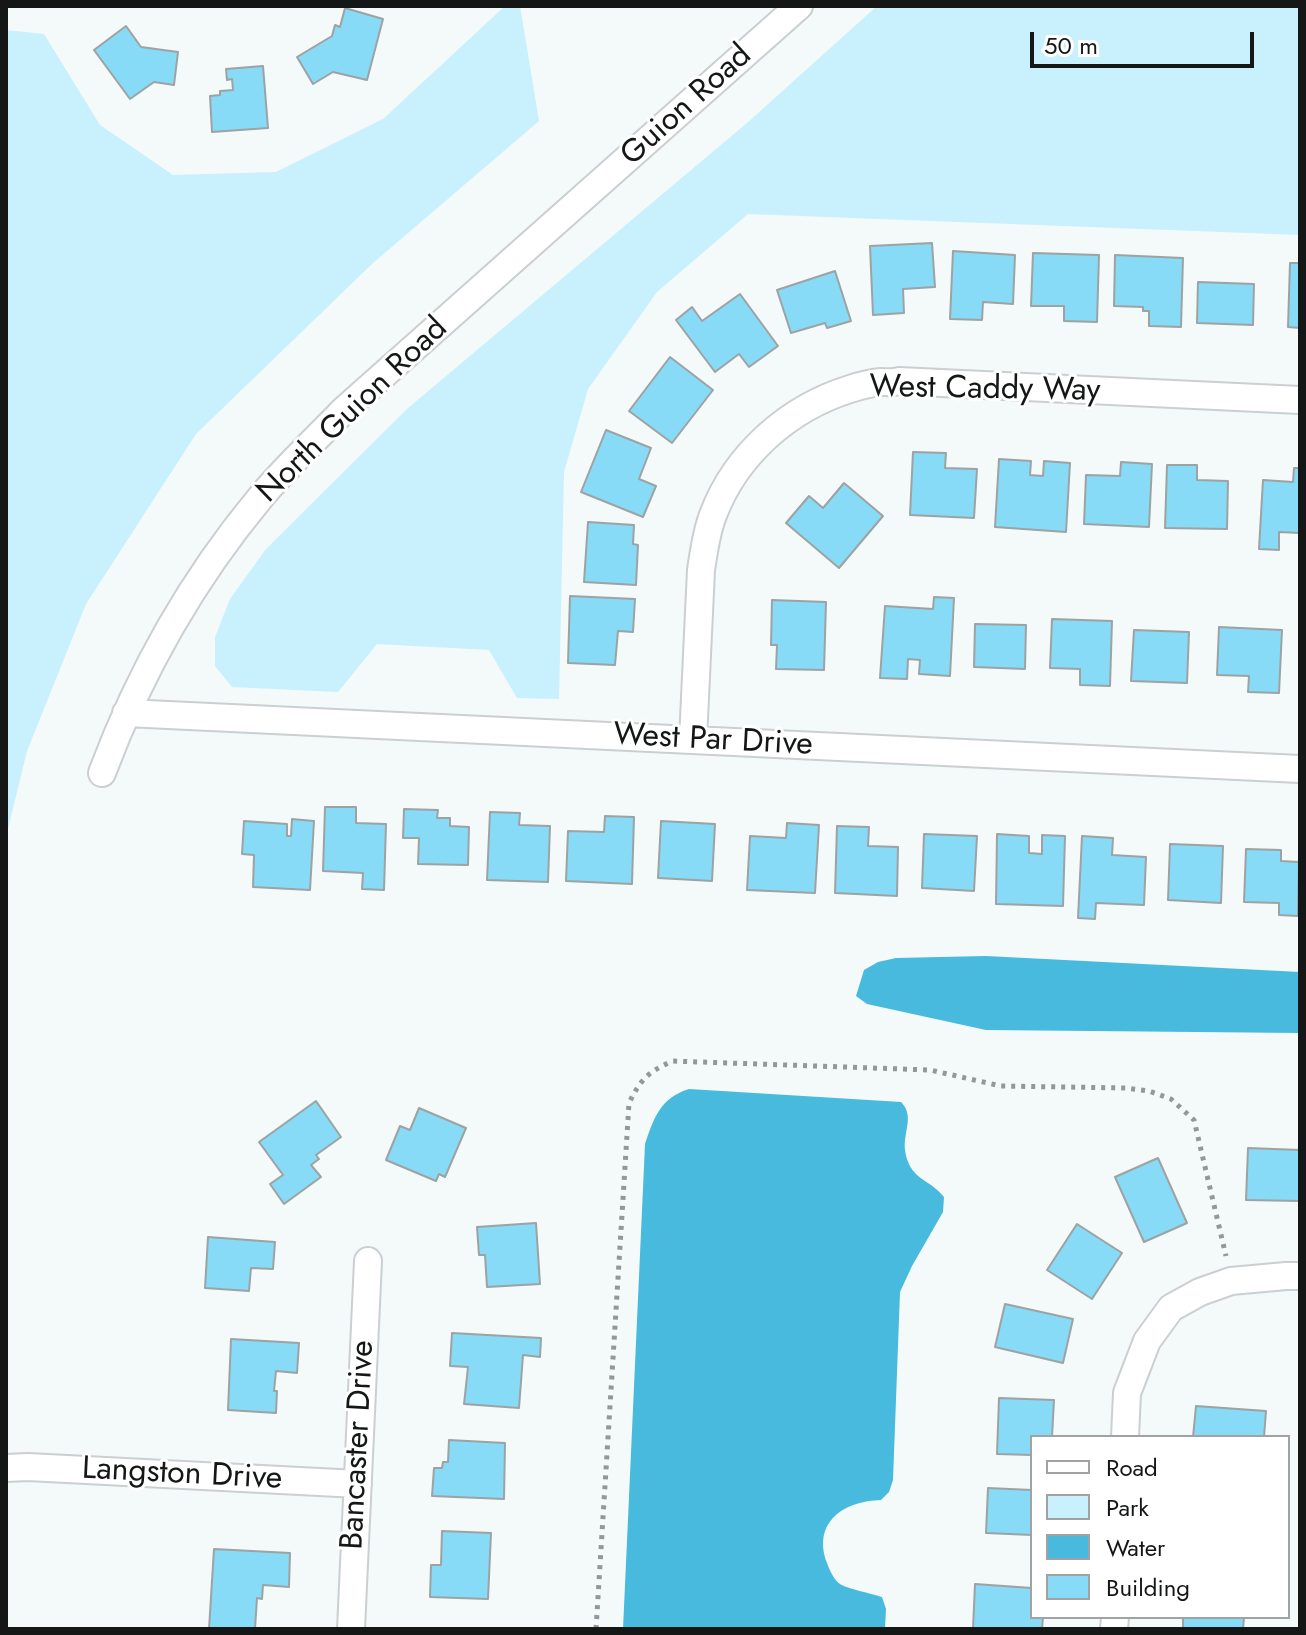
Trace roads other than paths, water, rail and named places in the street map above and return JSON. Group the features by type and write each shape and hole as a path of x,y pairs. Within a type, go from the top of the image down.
{"street":[{"name":"Guion Road","path":"575,206 799,6"},
{"name":"North Guion Road","path":"102,773 126,713 162,641 192,592 224,544 295,458 344,410 575,206"},
{"name":"West Caddy Way","path":"693,740 701,570 713,514 725,488 746,458 781,424 802,409 855,388 899,381 1300,400"},
{"name":"West Par Drive","path":"126,713 1300,769"},
{"name":"Bancaster Drive","path":"351,1629 368,1261"},
{"path":"1125,1435 1127,1393 1147,1341 1171,1308 1200,1292 1231,1281 1300,1276"},
{"name":"Langston Drive","path":"6,1468 358,1484"}],"water":[{"path":"986,956 1300,972 1300,1033 986,1030 867,1004 856,996 864,970 878,962 896,958"},
{"path":"689,1089 901,1102 908,1119 905,1143 907,1160 915,1173 944,1197 943,1212 900,1292 893,1480 889,1492 881,1500 855,1504 834,1516 824,1536 823,1549 827,1563 838,1582 882,1597 886,1609 885,1629 623,1629 645,1144 660,1110 671,1098"}]}
